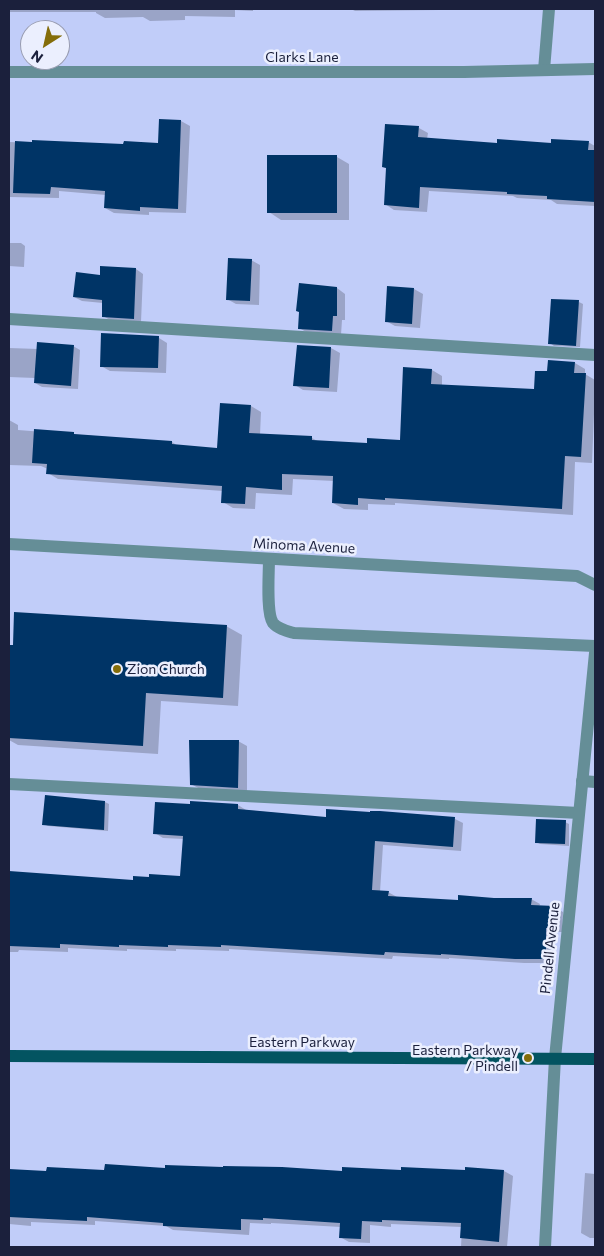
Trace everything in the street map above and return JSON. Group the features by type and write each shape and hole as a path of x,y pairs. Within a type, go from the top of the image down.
{"main road":[{"name":"Eastern Parkway","path":"9,1056 595,1059"}],"street":[{"path":"544,70 549,9"},
{"name":"Clarks Lane","path":"9,72 595,69"},
{"path":"9,319 595,355"},
{"name":"Minoma Avenue","path":"9,544 577,576 595,584"},
{"path":"269,559 270,614 274,624 294,634 595,646"},
{"name":"Pindell Avenue","path":"545,1247 555,1058 579,813 589,782 595,653"},
{"path":"9,784 579,813"}],"building":[{"path":"159,119 181,120 178,209 140,207 140,211 104,208 105,191 51,187 50,194 13,193 15,141 123,144 124,141 158,143"},
{"path":"385,124 419,126 418,137 497,143 497,139 551,143 551,139 589,141 588,150 595,150 595,202 547,199 547,196 507,194 507,192 420,187 419,208 384,205 386,168 382,167"},
{"path":"267,155 337,155 337,213 267,213"},
{"path":"228,258 252,259 250,301 226,300"},
{"path":"100,266 136,268 134,319 102,317 102,300 73,297 76,272 100,275"},
{"path":"299,283 337,287 337,316 333,316 332,331 298,329 299,312 296,311"},
{"path":"387,286 414,288 412,324 385,322"},
{"path":"551,299 579,300 576,346 548,344"},
{"path":"101,333 159,336 158,368 100,367"},
{"path":"37,342 74,345 71,386 34,383"},
{"path":"297,345 331,347 329,388 293,386"},
{"path":"548,360 575,362 574,373 586,373 581,457 565,456 562,509 385,498 385,500 358,498 358,505 332,503 333,476 282,474 282,490 246,487 245,504 221,503 222,486 46,474 47,464 32,463 34,429 74,432 74,434 172,441 172,444 217,448 220,403 251,405 249,433 312,436 312,440 367,443 367,438 400,440 403,367 432,369 431,384 534,389 535,371 547,371"},
{"name":"Zion Church","path":"14,612 227,625 223,698 146,693 143,746 9,738 9,645 13,645"},
{"path":"189,740 239,740 238,788 190,785"},
{"path":"45,795 105,801 104,830 42,825"},
{"path":"190,801 238,804 238,809 326,817 326,809 455,817 453,847 375,841 372,890 389,891 388,896 458,900 458,895 494,898 532,898 531,905 555,906 554,928 546,928 546,959 385,952 384,955 221,945 221,947 168,945 168,947 119,945 119,947 60,944 60,948 9,946 9,871 133,880 133,876 149,877 149,874 180,876 183,836 153,834 155,802 190,804"},
{"path":"536,819 566,820 565,844 535,843"},
{"path":"105,1164 165,1168 165,1165 282,1167 342,1171 342,1167 401,1170 401,1167 465,1170 465,1167 504,1170 499,1242 460,1238 461,1223 362,1221 361,1239 339,1238 340,1223 263,1218 263,1220 241,1219 241,1230 163,1226 163,1223 87,1217 87,1221 9,1217 9,1169 46,1171 47,1167 104,1170"}],"place":[{"name":"Zion Church","path":"117,669"},
{"name":"Eastern Parkway / Pindell","path":"528,1058"}]}
